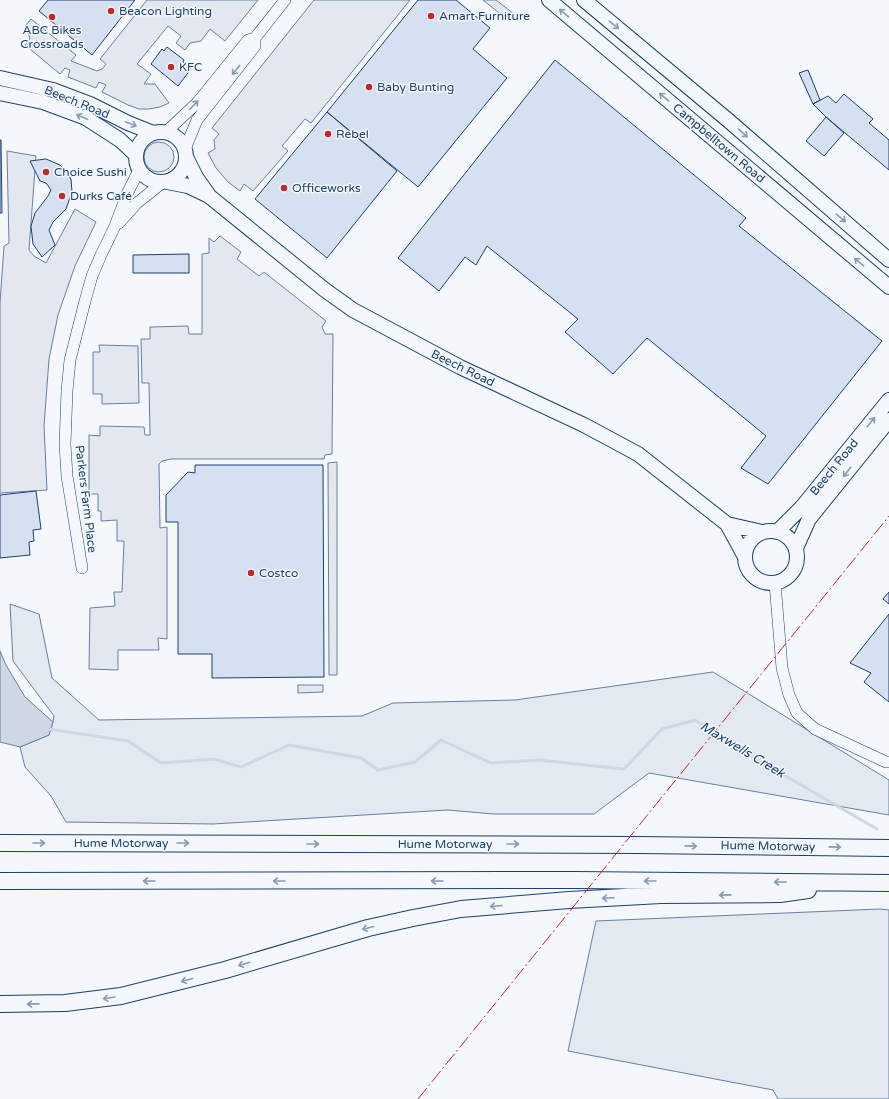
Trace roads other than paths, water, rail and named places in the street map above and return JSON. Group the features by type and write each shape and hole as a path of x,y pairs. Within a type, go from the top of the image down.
{"highway":[{"name":"Hume Motorway","path":"0,843 600,845 889,848"},
{"path":"0,881 583,880 889,882"},
{"path":"0,1004 65,1003 121,996 225,970 368,928 461,909 569,900 653,896 780,894 861,882"}],"main road":[{"name":"Campbelltown Road","path":"549,0 889,287"},
{"name":"Campbelltown Road","path":"584,0 729,121 889,260"},
{"name":"Beech Road","path":"0,78 53,90 90,104 128,123 159,132"},
{"name":"Beech Road","path":"0,93 43,102 86,118 120,140 136,155"},
{"path":"159,132 174,135 178,138 186,153 184,168 181,173 177,177 165,182 155,182 149,180 139,170 136,161 136,150 142,140 147,136 159,132"},
{"name":"Beech Road","path":"186,153 196,177 209,196"},
{"name":"Beech Road","path":"165,182 188,186 209,196 325,290 353,310 460,367 584,425 638,454 727,524 745,557"},
{"name":"Beech Road","path":"777,532 802,507 889,400"},
{"name":"Beech Road","path":"796,548 809,519 889,420"},
{"name":"Beech Road","path":"727,524 762,532"},
{"path":"770,531 785,535 792,541 796,548 796,564 793,571 782,581 774,583 758,579 751,573 747,566 745,557 746,549 755,536 762,532 770,531"}],"street":[{"path":"159,132 197,103 248,40 255,38 285,0"},
{"path":"186,153 197,120 255,46 255,38"},
{"name":"Parkers Farm Place","path":"82,568 67,476 65,444 66,390 70,360 84,300 95,269 115,226 127,194 139,170"},
{"name":"Parkers Farm Place","path":"115,226 137,203 165,182"},
{"path":"774,583 782,668 789,695 797,713 815,729 889,762"}],"waterway":[{"name":"Maxwells Creek","path":"48,729 128,741 161,763 214,759 241,767 289,745 361,758 378,770 415,762 441,740 491,763 538,760 624,769 662,729 695,720 758,760 877,829"}],"place":[{"name":"Beacon Lighting","path":"111,11"},
{"name":"Amart Furniture","path":"431,16"},
{"name":"ABC Bikes Crossroads","path":"52,17"},
{"name":"KFC","path":"171,67"},
{"name":"Baby Bunting","path":"369,87"},
{"name":"Rebel","path":"328,134"},
{"name":"Choice Sushi","path":"46,172"},
{"name":"Officeworks","path":"284,188"},
{"name":"Durks Café","path":"62,196"},
{"name":"Costco","path":"251,573"}]}
